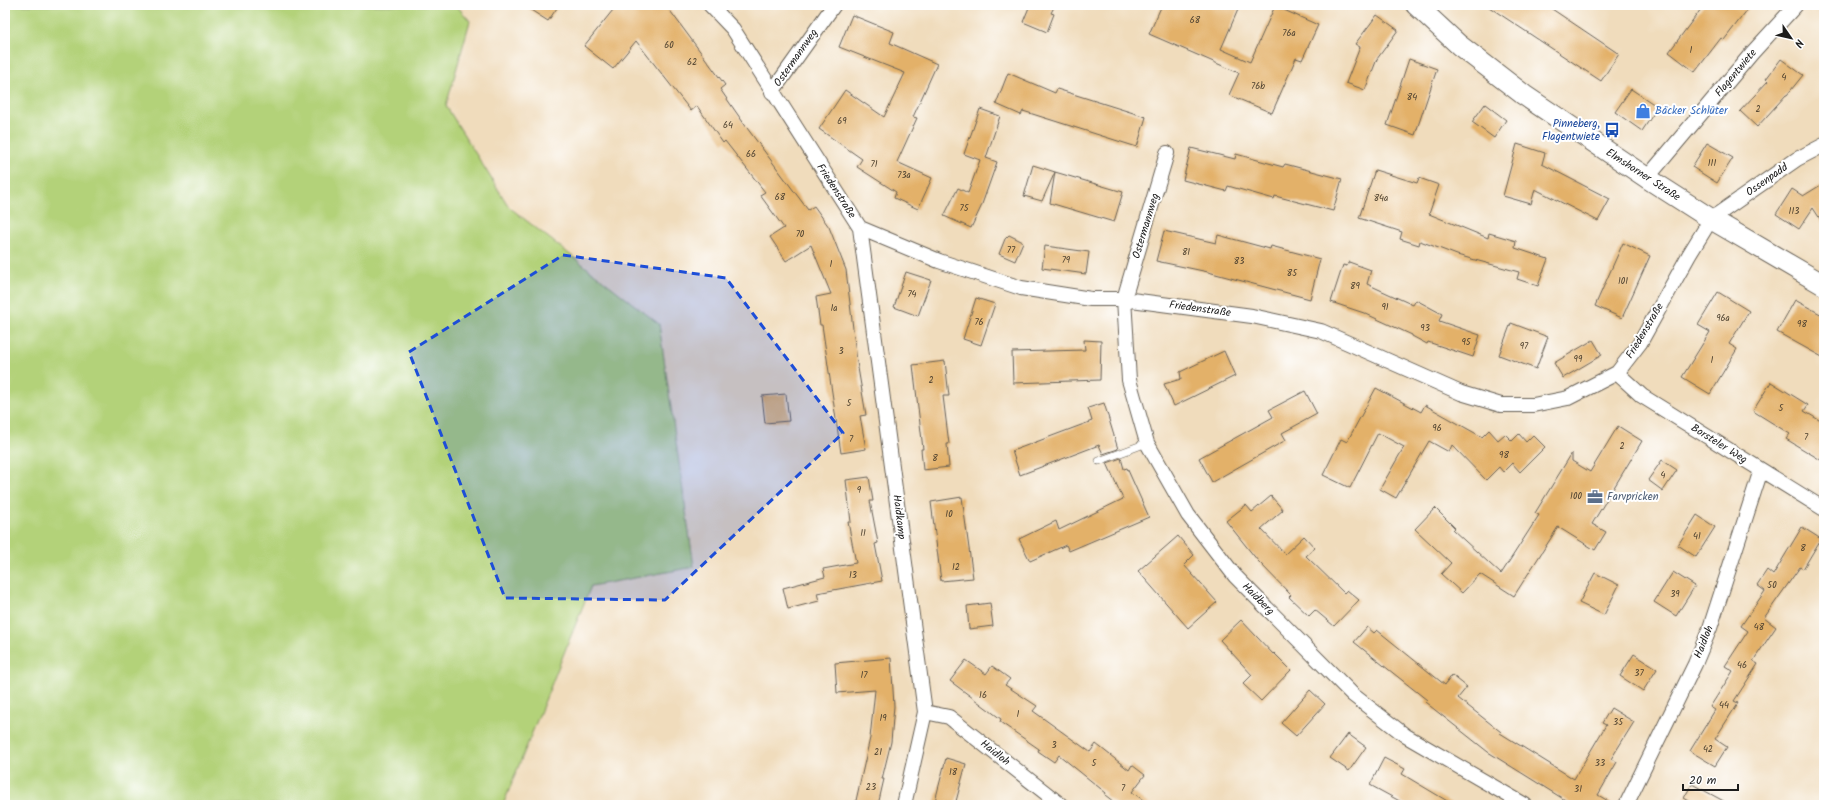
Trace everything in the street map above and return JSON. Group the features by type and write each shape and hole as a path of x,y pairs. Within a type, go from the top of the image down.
{"main road":[{"name":"Elmshorner Straße","path":"1416,5 1459,45 1524,95 1711,219 1824,285"}],"street":[{"name":"Friedenstraße","path":"710,5 733,29 860,228 939,262 1021,288 1091,299 1124,299 1252,316 1321,331 1461,393 1501,405 1533,405 1568,398 1618,373 1640,343 1689,255 1711,219"},
{"name":"Ostermannweg","path":"772,92 834,5"},
{"name":"Flagentwiete","path":"1647,178 1752,53 1796,5"},
{"name":"Ossenpadd","path":"1711,219 1797,159 1824,145"},
{"name":"Ostermannweg","path":"1124,299 1167,153"},
{"name":"Haidkamp","path":"860,228 925,712 904,805"},
{"name":"Haidberg","path":"1124,299 1129,380 1147,443 1188,515 1235,576 1353,695 1406,736 1525,805"},
{"name":"Borsteler Weg","path":"1618,373 1642,396 1824,509"},
{"name":"Haidloh","path":"1632,803 1710,628 1761,470"},
{"name":"Haidloh","path":"925,712 949,717 1061,805"}],"lane":[{"path":"1099,461 1147,443"}],"highlighted area":[{"path":"563,255 726,278 843,433 665,600 505,598 409,352"}],"green space":[{"path":"5,5 456,5 470,21 446,106 509,207 659,324 694,567 591,586 503,805 5,805"}],"building":[{"path":"523,5 559,5 548,21"},
{"path":"617,5 664,5 668,8 725,85 720,89 747,128 808,210 814,206 829,227 846,270 857,362 866,415 860,416 866,449 841,453 822,325 820,325 816,297 831,294 811,245 786,261 770,237 784,228 760,195 765,192 725,141 723,143 697,106 691,111 636,41 613,69 584,46"},
{"path":"1030,5 1055,5 1051,13 1054,14 1047,32 1023,22"},
{"path":"1162,5 1240,5 1221,49 1250,62 1275,6 1318,25 1302,60 1296,58 1272,113 1229,95 1239,73 1149,34"},
{"path":"1486,5 1546,5 1619,54 1601,81"},
{"path":"1704,5 1751,5 1724,40 1721,38 1695,72 1669,52"},
{"path":"852,15 894,32 890,43 937,64 913,117 917,118 897,162 932,178 918,209 894,198 896,192 857,167 862,159 819,129 845,90 884,117 905,73 839,47"},
{"path":"1377,15 1398,30 1377,59 1365,90 1346,83 1360,47 1355,44"},
{"path":"1409,59 1437,69 1415,135 1387,125"},
{"path":"1781,59 1803,75 1787,95 1757,127 1740,111 1768,81 1766,79"},
{"path":"1008,73 1055,93 1057,89 1146,117 1137,147 1023,111 1021,115 996,104"},
{"path":"1631,89 1658,107 1642,131 1615,112"},
{"path":"1485,104 1506,120 1494,138 1472,122"},
{"path":"980,109 1000,116 986,158 997,162 981,207 971,228 944,216 958,188 968,193 980,160 964,154"},
{"path":"1707,143 1733,158 1717,183 1692,167"},
{"path":"1517,144 1545,153 1542,164 1610,199 1598,221 1535,189 1531,204 1503,196"},
{"path":"1191,148 1235,159 1236,154 1283,167 1285,164 1342,179 1333,211 1275,196 1274,199 1228,186 1226,191 1183,180"},
{"path":"1033,165 1055,172 1042,201 1024,196"},
{"path":"1375,170 1417,183 1419,178 1439,185 1429,214 1488,238 1489,233 1516,241 1515,248 1548,259 1538,286 1517,279 1519,272 1457,255 1420,241 1419,245 1400,239 1402,232 1359,218"},
{"path":"1055,172 1123,192 1114,222 1050,203"},
{"path":"1824,183 1824,225 1813,208 1799,229 1776,214 1792,189 1803,196"},
{"path":"1164,231 1216,243 1218,235 1270,249 1271,246 1320,259 1310,299 1208,272 1156,261"},
{"path":"1009,235 1023,242 1015,261 999,254 1005,239"},
{"path":"1623,243 1650,256 1622,318 1595,306"},
{"path":"1045,246 1089,252 1086,274 1042,268"},
{"path":"1349,262 1371,270 1367,284 1413,305 1416,300 1442,314 1439,321 1480,335 1473,357 1428,342 1427,344 1412,335 1364,313 1331,302 1343,265 1347,266"},
{"path":"906,272 931,280 918,316 894,307"},
{"path":"1718,292 1749,311 1729,344 1737,349 1710,394 1682,377 1710,332 1698,325"},
{"path":"976,298 995,304 981,345 963,339"},
{"path":"1795,300 1824,316 1824,358 1777,332"},
{"path":"1511,323 1548,337 1536,369 1499,355"},
{"path":"1084,340 1101,341 1100,380 1013,383 1012,352 1085,350"},
{"path":"1593,340 1602,355 1563,378 1554,363"},
{"path":"1224,351 1235,376 1174,406 1164,384 1181,379 1180,372"},
{"path":"945,361 949,396 943,396 949,444 947,444 949,467 923,470 921,449 923,449 913,365"},
{"path":"1771,382 1808,405 1804,411 1824,423 1824,462 1786,439 1790,434 1753,411"},
{"path":"1376,388 1421,412 1425,405 1482,437 1489,430 1498,440 1505,434 1512,441 1519,434 1526,442 1533,435 1545,447 1520,472 1512,463 1503,472 1499,467 1486,480 1452,445 1449,452 1429,441 1396,498 1380,489 1404,447 1378,433 1350,488 1323,475 1341,439 1347,442"},
{"path":"1305,391 1317,414 1282,433 1286,440 1212,482 1199,458 1273,417 1269,410"},
{"path":"786,394 789,421 765,423 762,396"},
{"path":"1104,403 1118,449 1103,454 1099,445 1020,475 1012,451 1092,421 1088,408"},
{"path":"1618,426 1642,441 1592,524 1606,532 1595,550 1558,527 1514,596 1480,574 1462,593 1441,574 1451,563 1415,529 1435,508 1455,528 1453,530 1501,574 1539,515 1535,513 1572,453 1572,461 1590,472"},
{"path":"1121,458 1124,469 1127,468 1149,517 1069,551 1066,545 1030,561 1019,539 1056,521 1059,530 1123,499 1107,463"},
{"path":"1662,460 1677,470 1663,491 1648,480"},
{"path":"869,477 873,501 870,501 878,543 875,544 882,581 817,593 819,601 788,609 783,588 825,577 823,569 856,563 848,522 851,522 846,480"},
{"path":"1271,496 1283,510 1261,529 1285,554 1304,536 1315,548 1306,556 1344,593 1347,590 1359,600 1334,626 1315,610 1309,616 1289,597 1291,595 1258,561 1226,521 1246,505 1252,512"},
{"path":"962,497 973,578 941,581 931,502"},
{"path":"1697,515 1715,527 1696,557 1678,545"},
{"path":"1802,527 1821,539 1803,569 1800,567 1764,618 1776,627 1753,661 1758,664 1734,701 1738,703 1715,739 1727,747 1715,766 1690,751 1715,710 1710,707 1733,671 1725,666 1748,631 1741,626 1765,591 1757,585 1767,570 1773,575"},
{"path":"1178,536 1194,555 1184,565 1217,602 1188,628 1138,571"},
{"path":"1673,572 1695,586 1676,616 1654,602"},
{"path":"1595,573 1619,585 1604,615 1579,603"},
{"path":"990,603 993,626 969,629 967,606"},
{"path":"1241,620 1273,654 1274,653 1291,670 1261,701 1243,684 1252,675 1220,640"},
{"path":"1367,627 1374,633 1377,630 1445,685 1452,675 1467,687 1458,698 1501,732 1500,733 1574,779 1606,725 1602,723 1611,708 1634,722 1611,759 1617,762 1598,795 1615,805 1573,805 1488,752 1425,702 1427,700 1354,642"},
{"path":"1634,654 1657,669 1643,691 1620,676"},
{"path":"891,658 894,706 891,742 882,779 884,779 878,805 855,805 870,738 875,690 837,693 835,663"},
{"path":"966,660 986,674 992,666 1010,679 1005,685 1037,706 1033,711 1090,752 1096,744 1129,770 1132,765 1145,775 1132,792 1150,805 1118,805 1105,795 1106,793 1059,755 1054,762 1038,751 1039,749 1000,722 1001,719 950,681"},
{"path":"1310,690 1325,704 1296,736 1281,723"},
{"path":"1348,734 1366,747 1349,771 1330,758"},
{"path":"946,758 966,764 955,805 934,805"},
{"path":"1384,758 1405,769 1402,774 1454,805 1407,805 1370,785"},
{"path":"1692,784 1731,805 1696,805 1684,798"}],"place":[{"name":"Bäcker Schlüter","path":"1643,111"},
{"name":"Pinneberg, Flagentwiete","path":"1612,130"},
{"name":"Farvpricken","path":"1595,497"}]}
